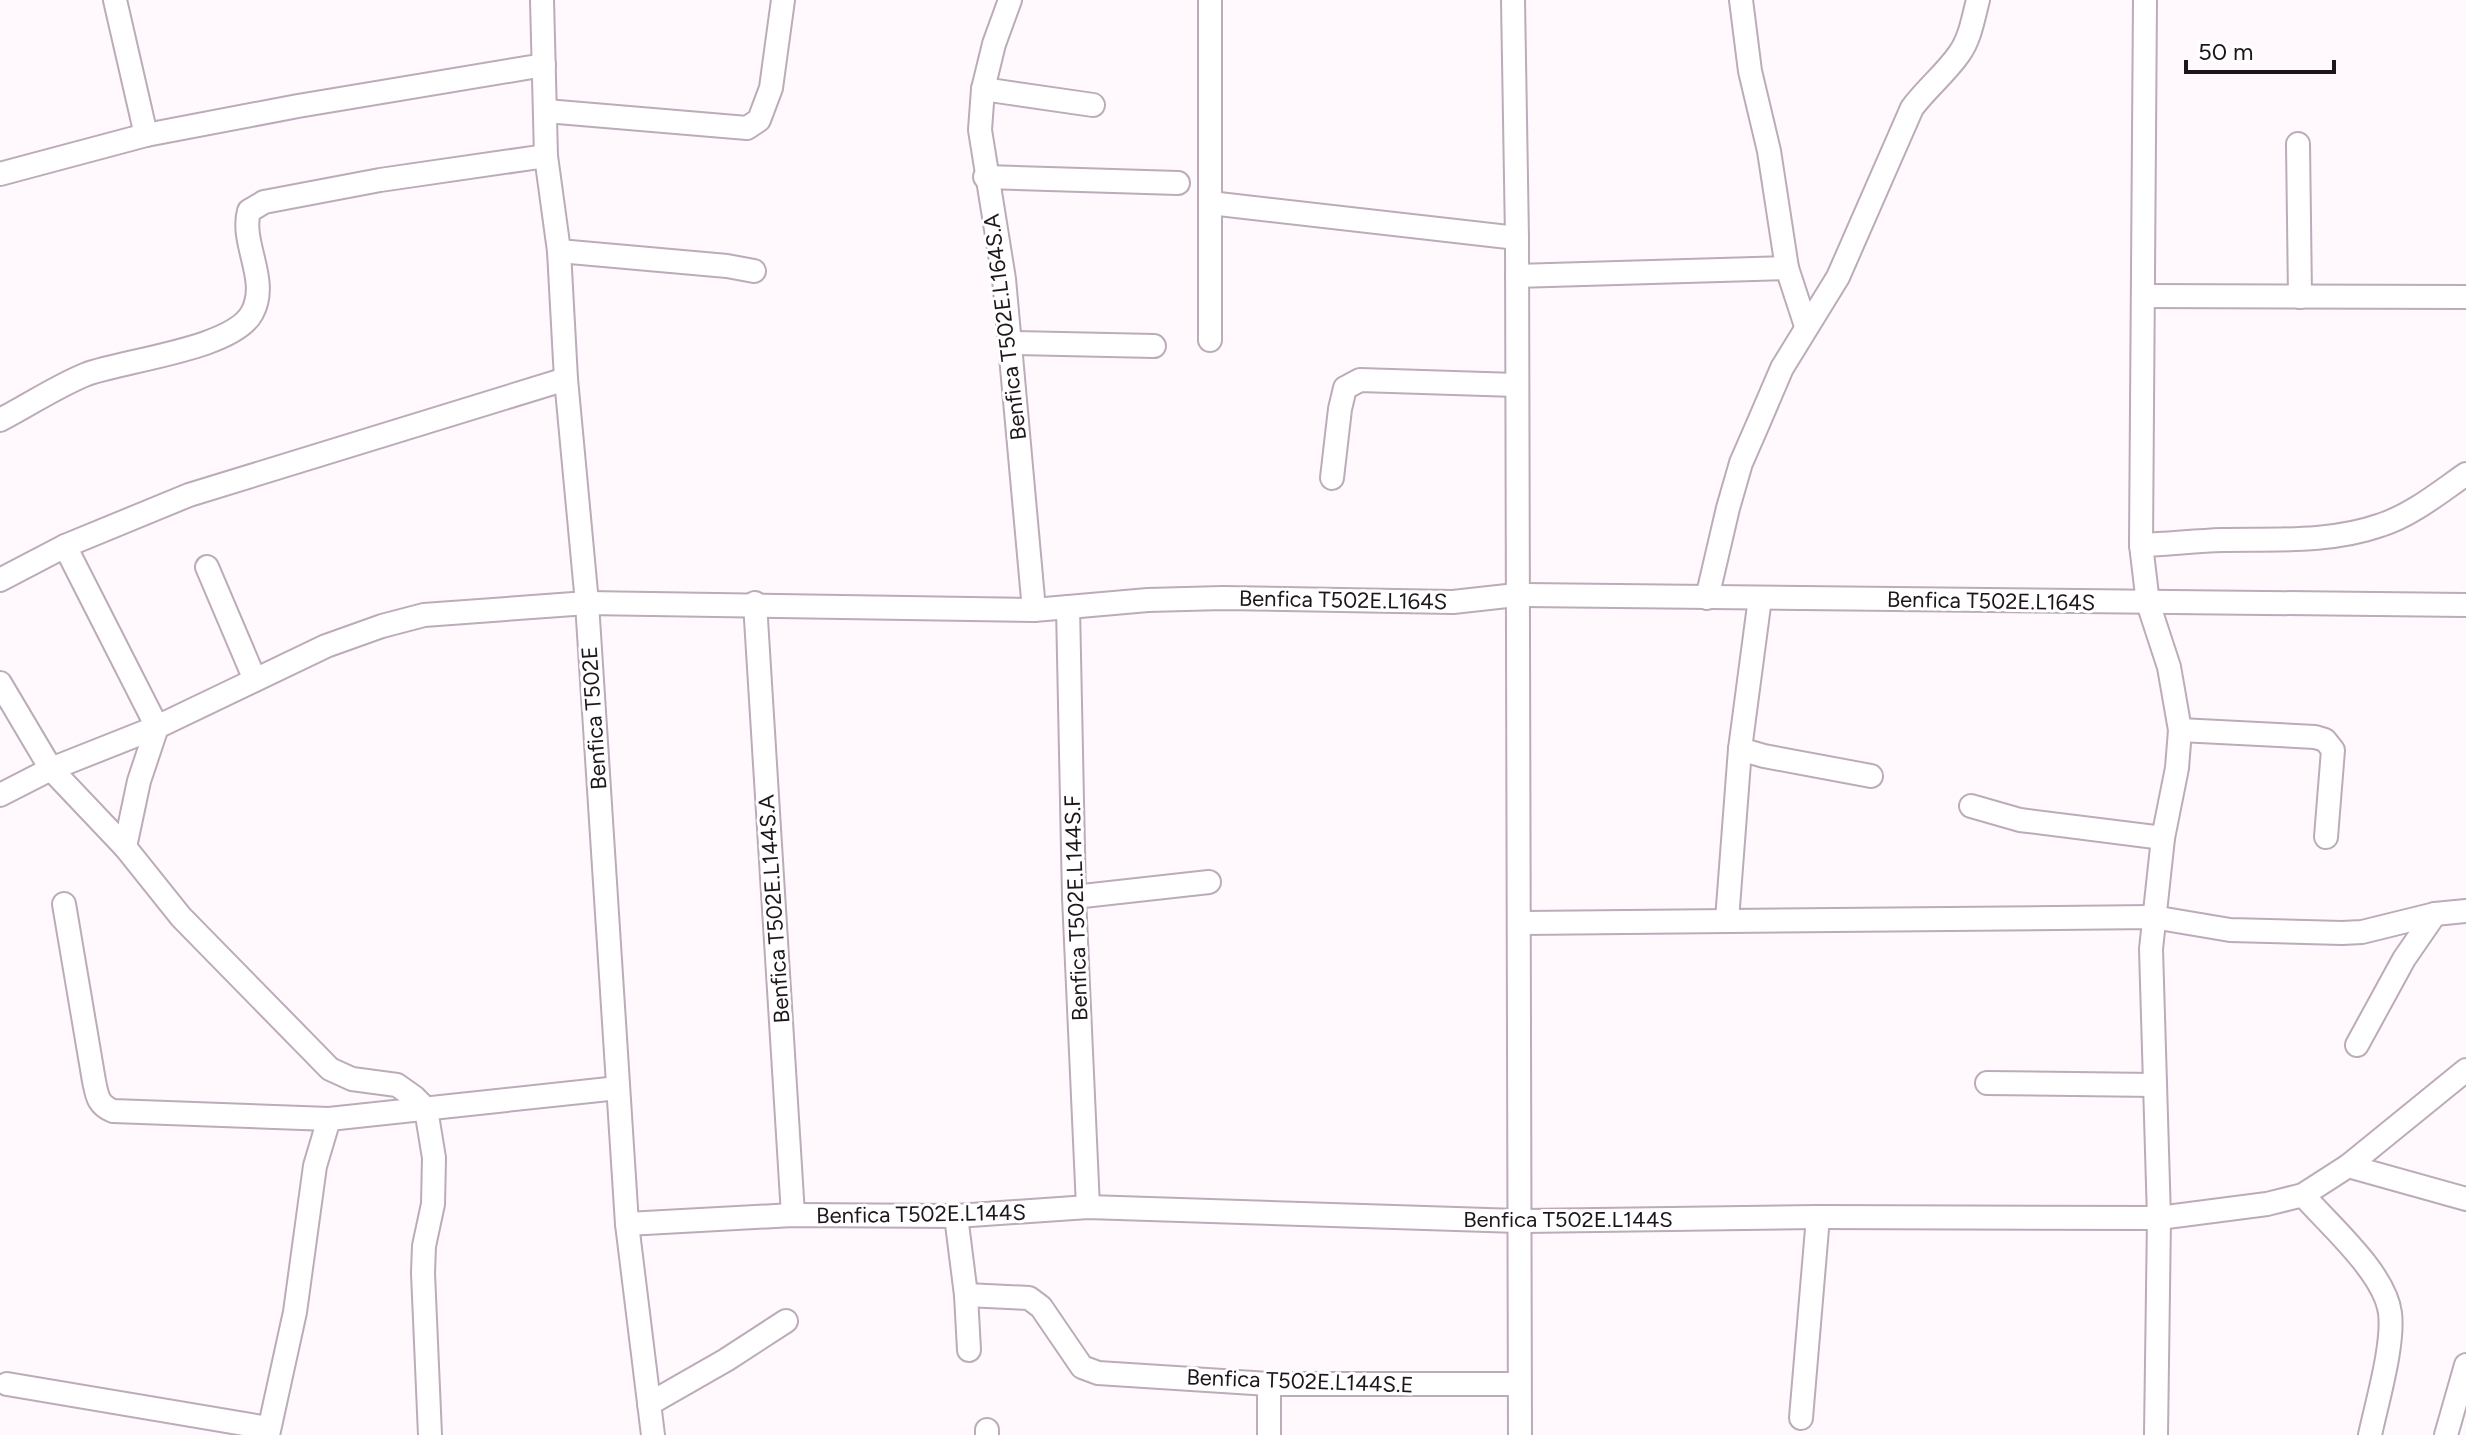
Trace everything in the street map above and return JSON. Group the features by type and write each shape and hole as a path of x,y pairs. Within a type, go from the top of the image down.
{"street":[{"path":"115,0 146,135"},
{"name":"Benfica T502E","path":"542,0 546,156 559,251 566,379 587,603 627,1224 653,1435"},
{"path":"546,111 747,128 759,120 771,88 783,0"},
{"name":"Benfica T502E.L164S.A","path":"1010,0 994,44 983,89 980,130 985,177 1004,279 1034,610"},
{"path":"1210,0 1210,340"},
{"path":"1513,0 1517,238 1520,1435"},
{"path":"1741,0 1750,71 1769,151 1787,268 1806,326"},
{"path":"1707,598 1741,463 1782,368 1838,277 1912,108 1960,53 1969,34 1978,0"},
{"path":"2145,0 2141,545 2148,603 2169,667 2180,730 2177,768 2163,838 2151,949 2159,1218 2156,1435"},
{"path":"0,174 146,135 544,65"},
{"path":"983,89 1093,105"},
{"path":"2298,144 2300,297"},
{"path":"0,420 84,375 112,365 167,355 241,326 252,314 257,297 256,267 245,226 249,211 264,202 380,180 546,156"},
{"path":"985,177 1178,183"},
{"path":"1210,203 1517,238"},
{"path":"559,251 754,271"},
{"path":"1517,276 1787,268"},
{"path":"2143,296 2466,297"},
{"path":"1011,343 1154,346"},
{"path":"0,580 65,546 189,495 566,379"},
{"path":"1332,478 1342,398 1345,388 1360,380 1516,385"},
{"path":"2141,545 2222,540 2287,541 2348,534 2384,525 2429,500 2466,474"},
{"path":"65,546 157,727 139,781 125,847"},
{"path":"207,567 255,680"},
{"name":"Benfica T502E.L164S","path":"0,795 51,769 157,727 326,646 424,615 587,603 755,603 1034,610 1148,600 1223,598 1453,602 1516,595 2466,605"},
{"path":"1727,920 1740,749 1760,598"},
{"name":"Benfica T502E.L144S.A","path":"755,603 793,1215"},
{"name":"Benfica T502E.L144S.F","path":"1068,607 1074,897 1088,1207"},
{"path":"0,683 51,769 125,847 181,917 330,1069 352,1079 397,1085 426,1109 434,1158 433,1204 424,1246 423,1273 430,1435"},
{"path":"2180,730 2325,740 2333,750 2326,837"},
{"path":"1740,749 1871,776"},
{"path":"1971,806 2020,820 2163,838"},
{"path":"1074,897 1209,882"},
{"path":"64,904 98,1100 103,1107 113,1111 329,1119 618,1088"},
{"path":"1520,923 2153,917 2230,930 2342,933 2362,932 2435,914 2466,911"},
{"path":"2357,1045 2404,959 2435,914"},
{"name":"Benfica T502E.L144S","path":"627,1224 793,1215 956,1216 1088,1207 1518,1221 1818,1217 2159,1218 2267,1204 2303,1195 2348,1166 2463,1075"},
{"path":"1987,1083 2155,1085"},
{"path":"7,1384 268,1432 295,1312 315,1166 329,1119"},
{"path":"2348,1166 2466,1199"},
{"path":"2303,1195 2363,1261 2381,1287 2390,1311 2390,1334 2370,1435"},
{"path":"956,1216 969,1350"},
{"path":"1801,1418 1818,1217"},
{"name":"Benfica T502E.L144S.E","path":"966,1295 1029,1298 1041,1307 1082,1367 1098,1373 1269,1384 1519,1384"},
{"path":"649,1404 786,1321"},
{"path":"2446,1435 2466,1365"},
{"path":"1269,1384 1269,1435"}]}
